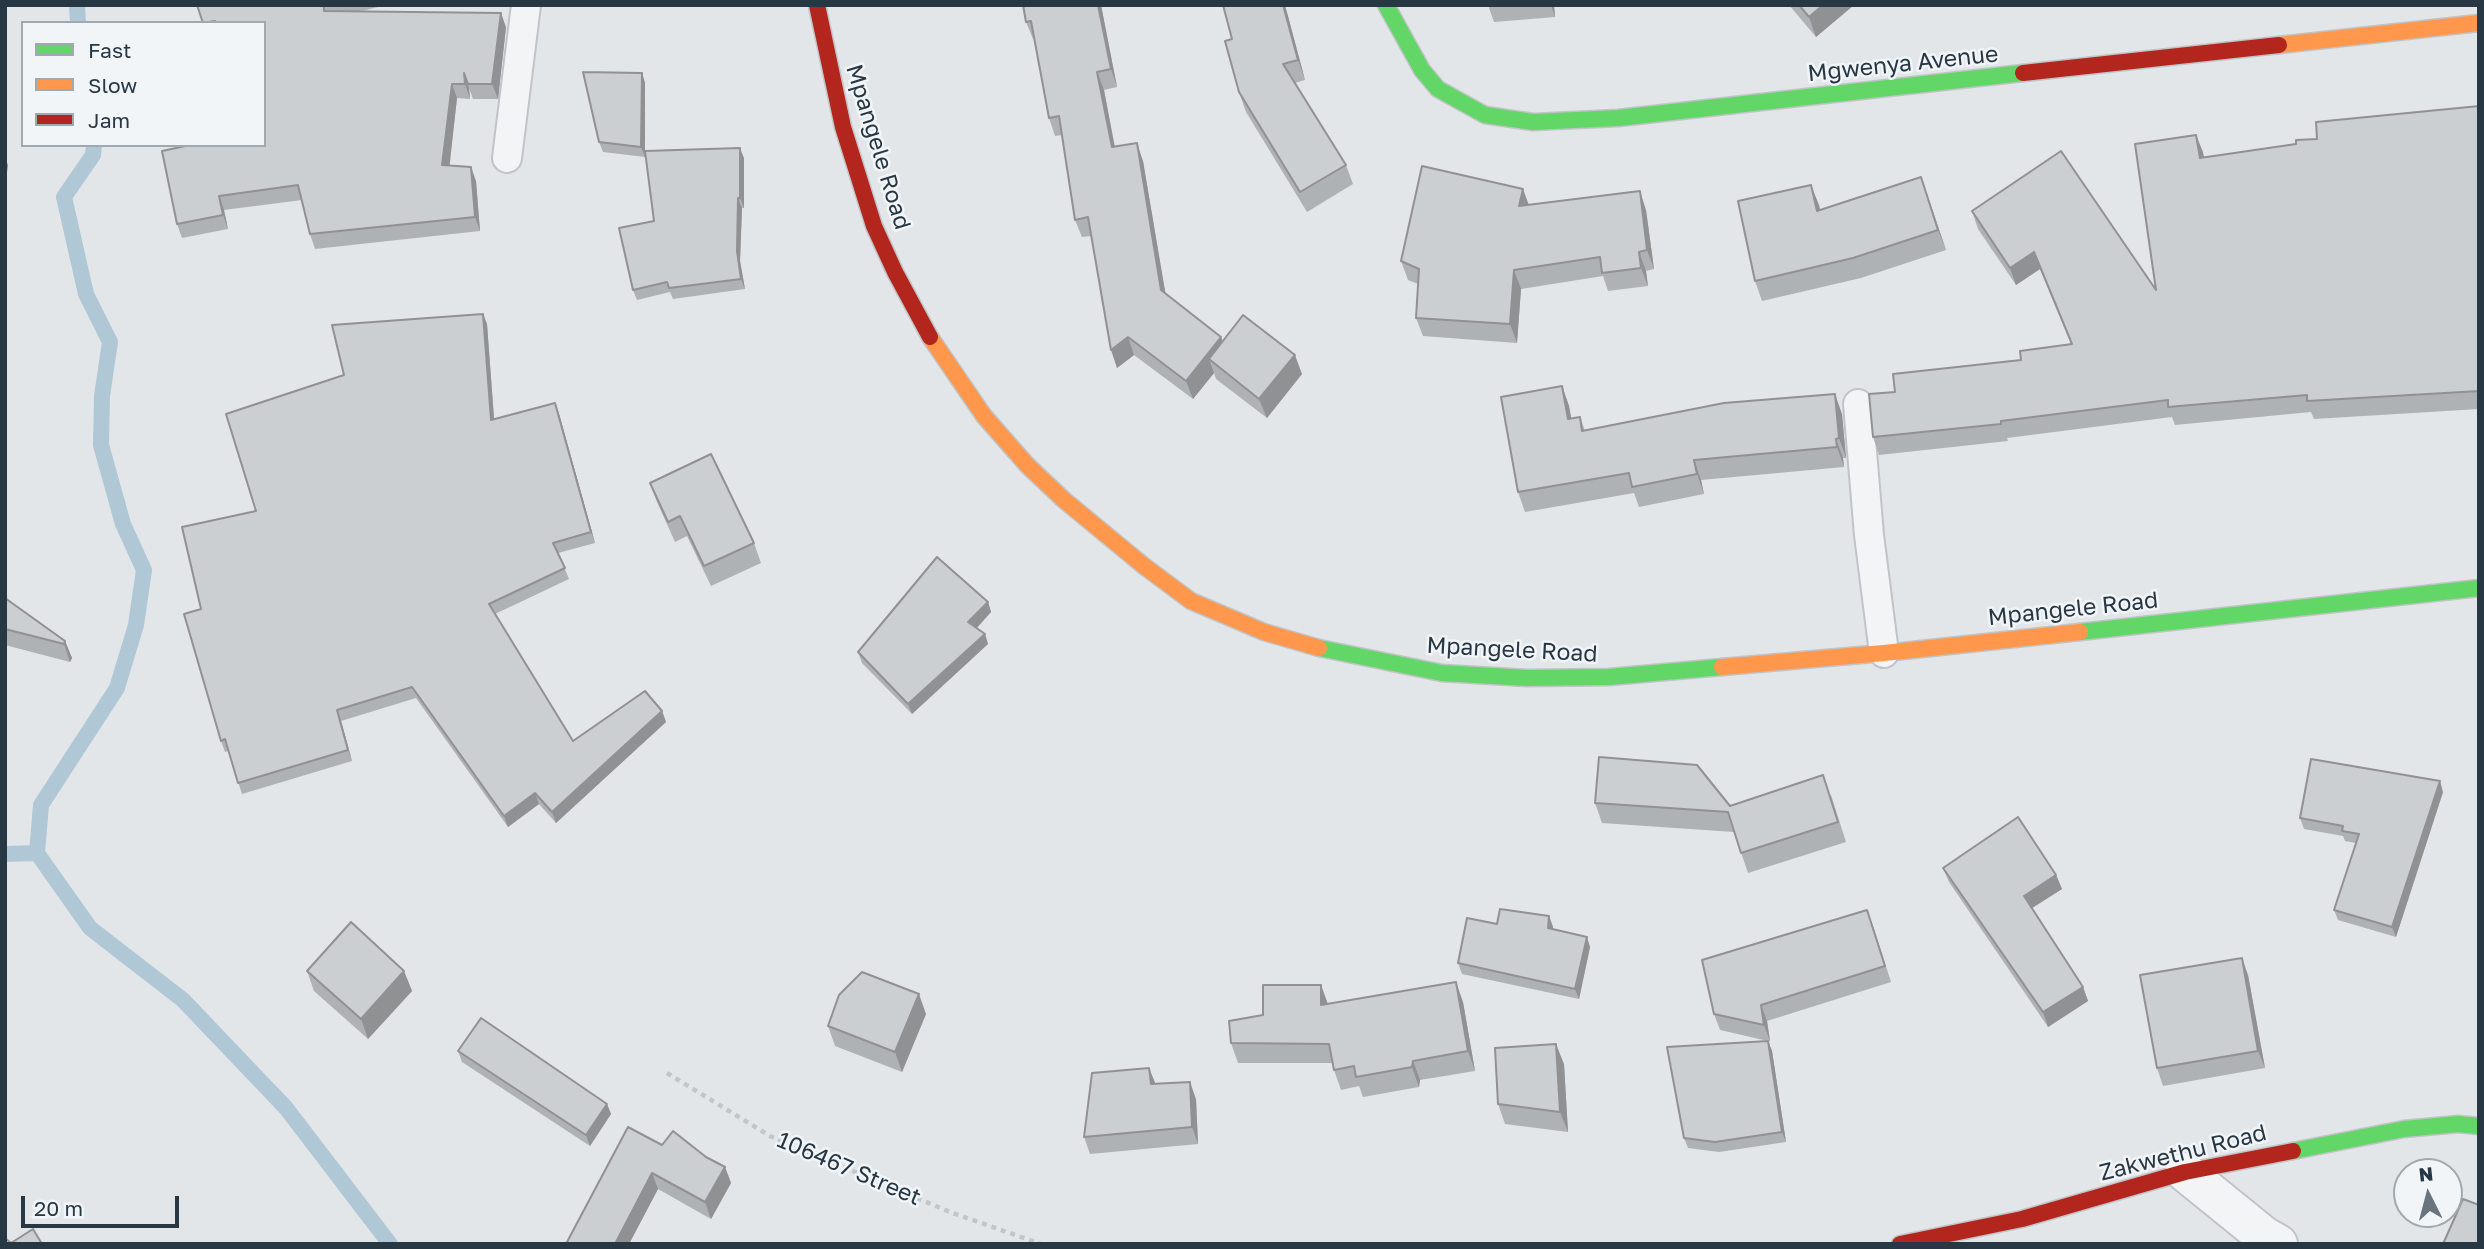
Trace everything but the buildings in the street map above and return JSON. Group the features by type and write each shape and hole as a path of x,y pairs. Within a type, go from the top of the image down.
{"street":[{"name":"Mpangele Road","path":"817,5 843,127 874,226 929,335 984,416 1027,465 1101,531 1191,601 1264,632 1376,662 1442,673 1527,678 1609,677 1884,653 2479,588"},
{"name":"Mgwenya Avenue","path":"1386,5 1422,70 1438,89 1485,115 1533,122 1632,117 2479,23"},
{"name":"Zakwethu Road","path":"1900,1244 2022,1219 2185,1172 2404,1129 2458,1124 2479,1126"},
{"path":"2185,1172 2264,1236 2278,1244"}],"lane":[{"path":"507,158 526,5"},
{"path":"1858,404 1869,536 1884,653"}],"path":[{"name":"106467 Street","path":"667,1073 770,1136 950,1212 1041,1244"}],"waterway":[{"path":"77,5 78,21"},
{"path":"94,147 93,155 64,197 86,294 110,342 102,396 101,445 123,524 144,570 136,625 117,688 41,805 37,853 90,928 183,1000 286,1108 390,1244"},
{"path":"5,854 37,853"}],"traffic: fast":[{"path":"1386,5 1422,70 1438,89 1485,115 1533,122 1618,118 2023,73"},
{"path":"2080,632 2479,588"},
{"path":"1319,648 1442,673 1527,678 1609,677 1722,667"},
{"path":"2293,1151 2404,1129 2458,1124 2479,1126"}],"traffic: slow":[{"path":"2279,45 2479,23"},
{"path":"930,337 984,416 1027,465 1064,500 1144,566 1191,601 1264,632 1319,648"},
{"path":"1722,667 2080,632"}],"traffic: jam":[{"path":"817,5 843,127 874,226 930,337"},
{"path":"2023,73 2279,45"},
{"path":"1900,1244 2022,1219 2185,1172 2293,1151"}]}
